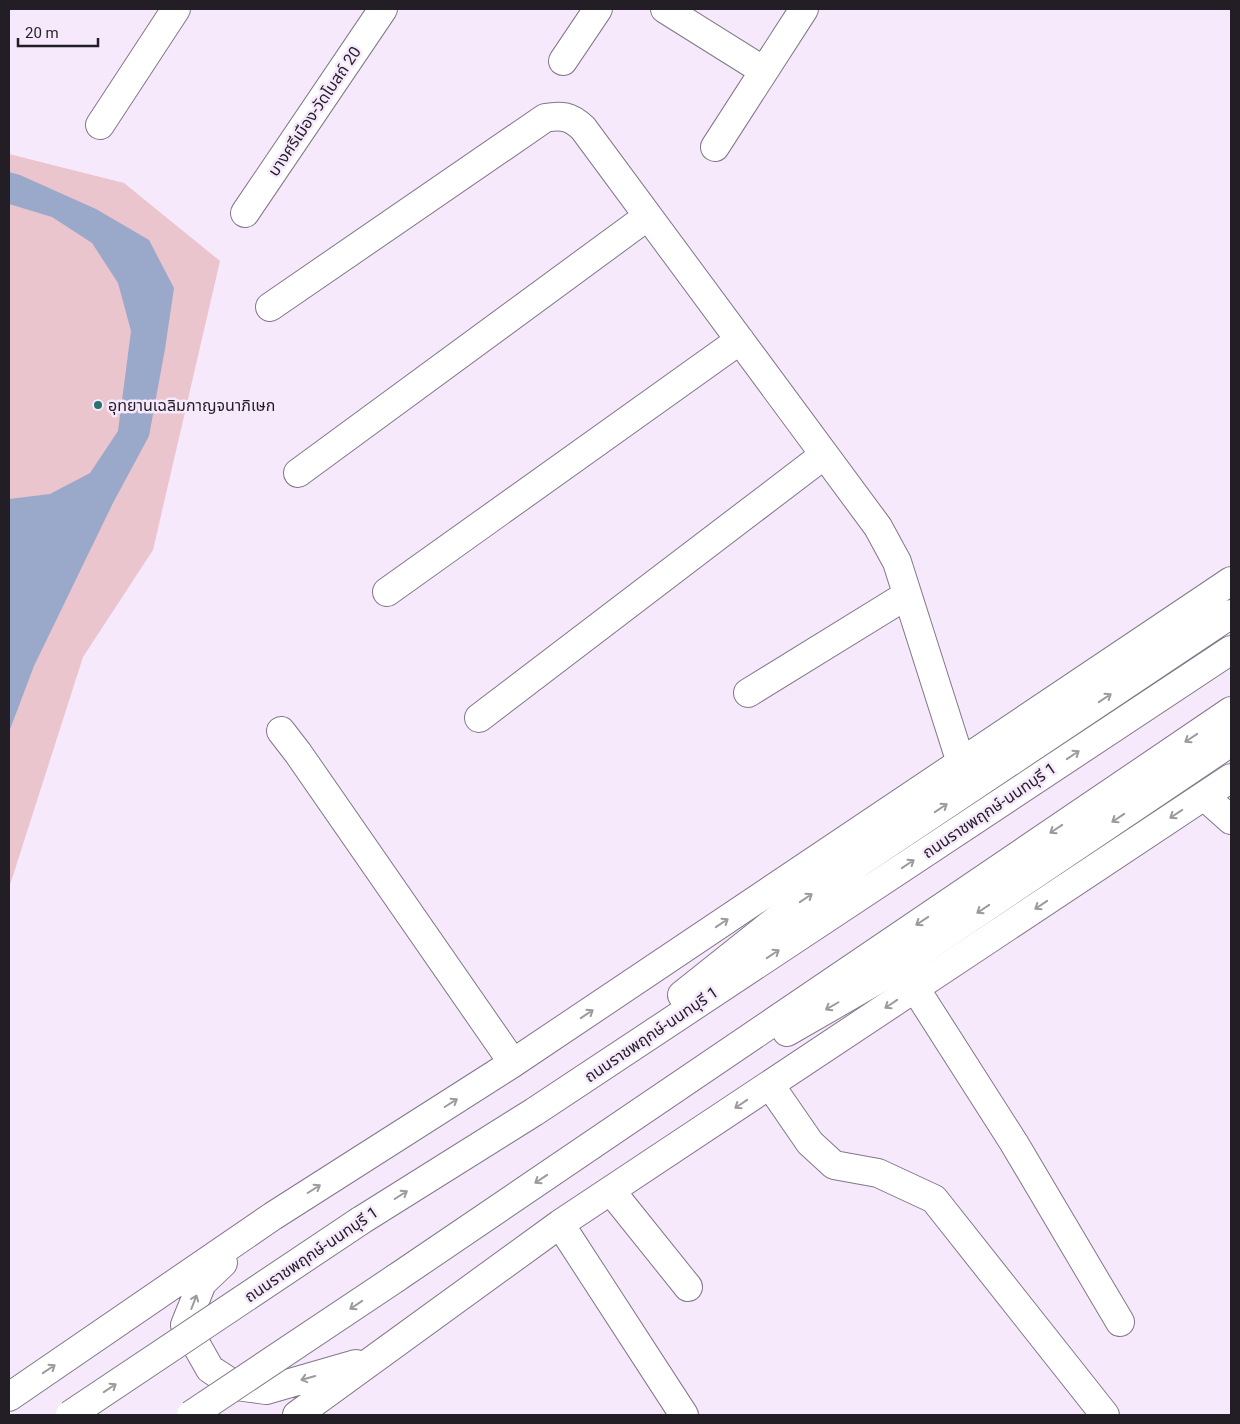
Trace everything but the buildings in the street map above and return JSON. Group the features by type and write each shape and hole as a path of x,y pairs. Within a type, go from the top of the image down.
{"street":[{"path":"100,125 176,9"},
{"name":"บางศรีเมือง-วัดโบสถ์ 20","path":"245,214 383,9"},
{"path":"563,61 598,9"},
{"path":"665,9 764,70"},
{"path":"715,147 804,9"},
{"path":"270,307 546,118 561,116 575,121 583,128 878,527 897,562 960,763"},
{"path":"298,473 648,216"},
{"path":"387,592 740,340"},
{"path":"479,718 824,454"},
{"path":"9,1397 273,1216 513,1063 1231,581"},
{"path":"748,693 907,595"},
{"path":"534,1112 790,909 1231,614"},
{"name":"ถนนราชพฤกษ์-นนทบุรี 1","path":"70,1415 360,1221 534,1112 1231,650"},
{"path":"191,1415 1231,711"},
{"path":"281,731 513,1063"},
{"path":"570,1159 884,976 1231,742"},
{"path":"297,1415 560,1224 1231,778"},
{"path":"1204,796 1231,820"},
{"path":"915,988 1014,1143 1120,1322"},
{"path":"770,1085 810,1143 834,1165 878,1173 934,1199 1105,1415"},
{"path":"611,1191 688,1287"},
{"path":"273,1216 202,1283 185,1325 210,1369 236,1386 266,1390 372,1360"},
{"path":"560,1224 684,1415"}],"shaded area":[{"name":"อุทยานเฉลิมกาญจนาภิเษก","path":"9,154 124,183 220,261 153,550 83,657 9,888"}],"water":[{"path":"9,172 20,175 96,209 149,240 174,288 149,436 113,503 34,666 9,732 9,499 50,494 90,473 118,431 131,331 118,283 92,243 52,217 9,204"}],"place":[{"name":"อุทยานเฉลิมกาญจนาภิเษก","path":"98,405"}]}
